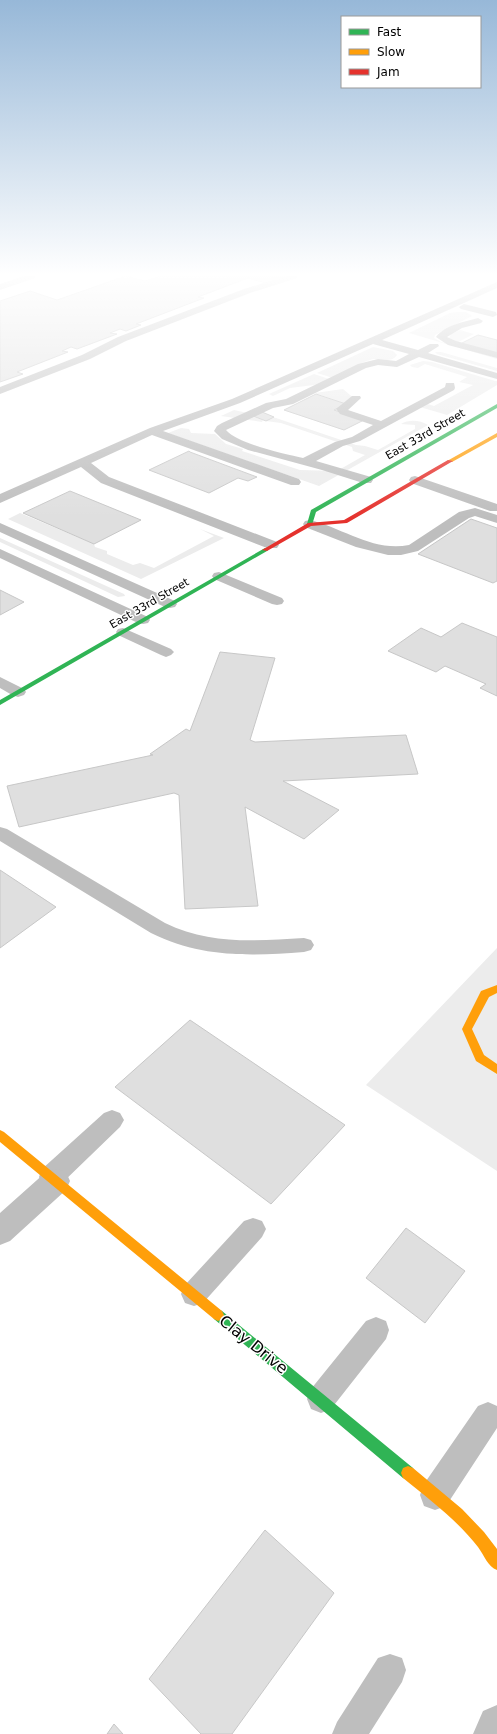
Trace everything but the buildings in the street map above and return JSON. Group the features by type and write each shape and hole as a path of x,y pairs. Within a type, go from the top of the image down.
{"main road":[{"name":"East 33rd Street","path":"310,524 313,511 497,406"},
{"name":"East 33rd Street","path":"0,703 310,524 345,522 497,435"},
{"path":"497,989 485,994 467,1029 480,1058 497,1070"},
{"name":"Clay Drive","path":"0,1135 321,1399 435,1495 473,1529 494,1556 497,1563"}],"street":[{"path":"0,1232 54,1179"},
{"path":"493,1734 497,1725"}],"lane":[{"path":"0,391 86,357"},
{"path":"0,499 152,431 236,401 334,357"},
{"path":"367,480 264,451 225,436 220,431 221,428 270,405 289,402 362,366 378,362 397,364 412,357"},
{"path":"428,357 497,376"},
{"path":"472,357 497,364"},
{"path":"305,462 382,425 450,388 450,385"},
{"path":"356,398 344,406 342,410 382,425"},
{"path":"152,431 295,482"},
{"path":"84,461 87,467 104,480"},
{"path":"51,476 68,475 104,480 272,546"},
{"path":"416,480 497,508"},
{"path":"310,524 368,547 404,550 413,548 464,515 475,512 497,519"},
{"path":"0,527 170,604"},
{"path":"0,553 143,620"},
{"path":"219,576 277,601"},
{"path":"123,632 166,652"},
{"path":"0,682 18,692"},
{"path":"0,833 158,928 179,938 202,944 225,946 304,945"},
{"path":"54,1179 112,1120"},
{"path":"194,1294 253,1229"},
{"path":"321,1399 376,1330"},
{"path":"435,1495 488,1416"},
{"path":"349,1734 390,1670"}],"shaded area":[{"path":"352,357 395,357 390,360 370,360 333,378 317,373"},
{"path":"447,357 458,357 497,368 497,371"},
{"path":"423,361 432,362 497,381 497,385 447,415 420,407 424,403 434,406 473,385 459,382 467,377 425,364 418,368 410,365"},
{"path":"314,374 338,382 290,388 273,396 269,394"},
{"path":"343,389 356,400 346,404 315,393"},
{"path":"234,410 252,414 254,417 263,420 262,422 221,416"},
{"path":"273,417 356,445 378,450 415,429 415,425 401,424 404,422 422,422 428,425 319,486 168,433 181,428 189,429 191,433 215,434 226,444 243,449 242,451 300,470 337,471 365,455 353,451 352,447 281,423 266,421"},
{"path":"20,513 94,544 95,547 107,551 107,554 133,565 140,563 154,568 214,536 200,529 224,538 141,579 8,519"},
{"path":"0,538 124,594 125,596 118,597 0,542"},
{"path":"497,948 497,1171 366,1085"}],"traffic: fast":[{"path":"310,524 313,511 497,406"},
{"path":"0,703 265,550"},
{"path":"218,1315 408,1473"}],"traffic: slow":[{"path":"450,461 497,435"},
{"path":"497,989 485,994 467,1029 480,1058 497,1070"},
{"path":"0,1135 218,1315"},
{"path":"408,1473 469,1525 489,1550 497,1563"}],"traffic: jam":[{"path":"265,550 310,524 345,522 450,461"}]}
